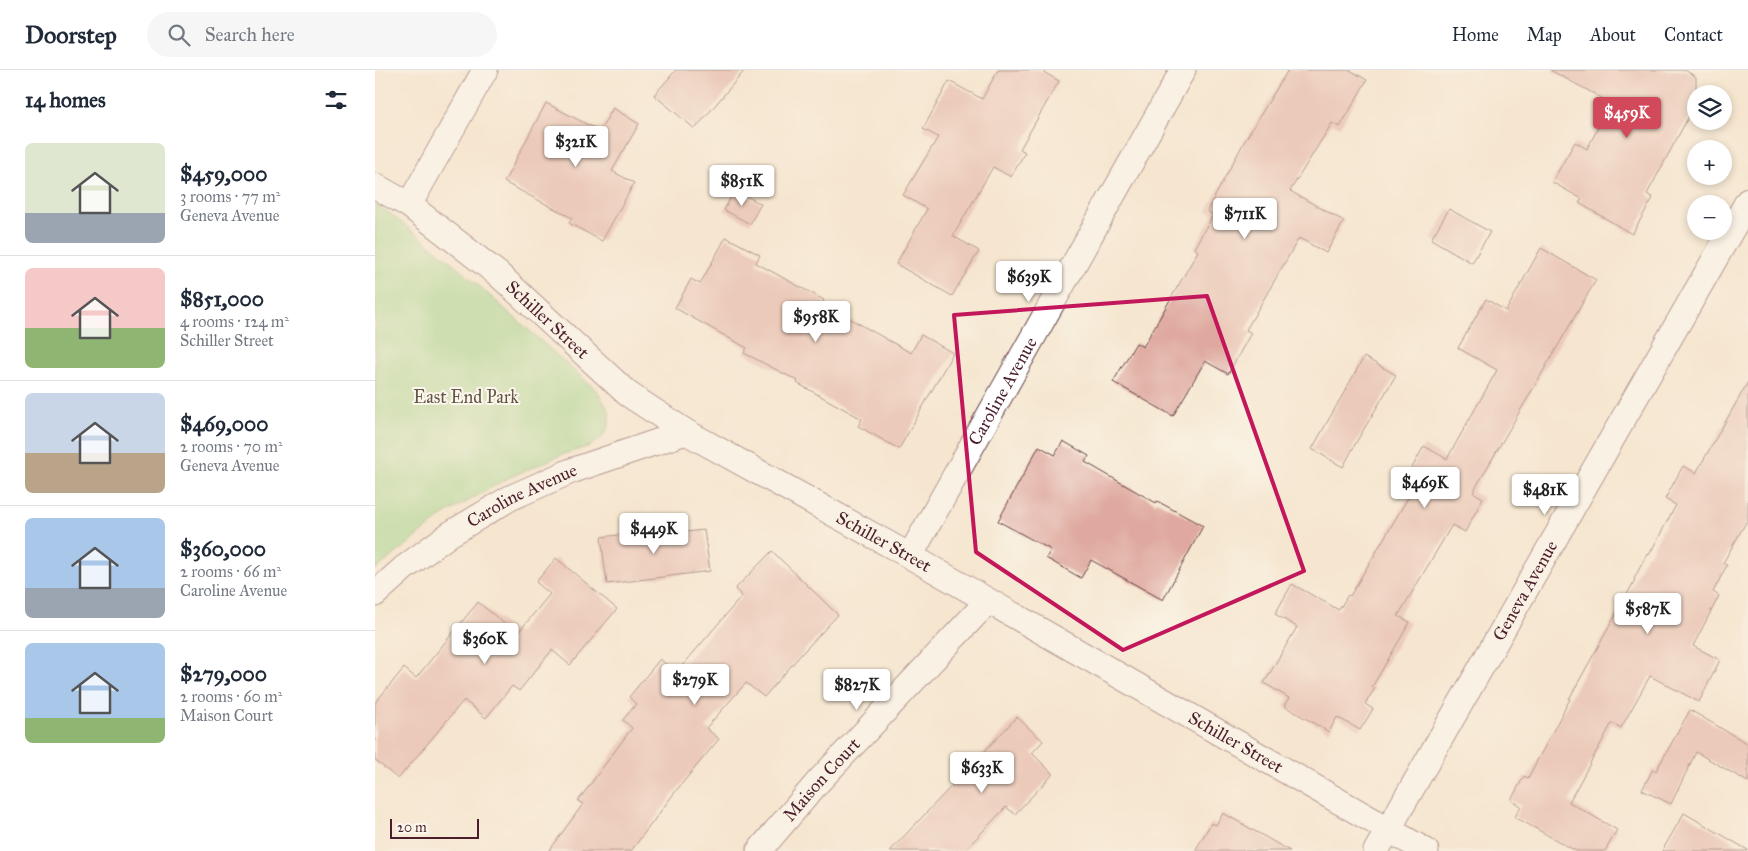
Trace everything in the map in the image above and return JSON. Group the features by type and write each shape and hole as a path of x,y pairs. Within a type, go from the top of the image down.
{"street":[{"path":"409,205 485,70"},
{"name":"Caroline Avenue","path":"910,556 1183,70"},
{"name":"Schiller Street","path":"375,186 409,205 498,274 627,394 686,432 910,556 1426,851"},
{"name":"Geneva Avenue","path":"1376,851 1748,201"},
{"name":"Caroline Avenue","path":"375,594 404,568 451,534 510,498 571,471 686,432"},
{"name":"Maison Court","path":"759,851 819,782 988,601"}],"highlighted area":[{"path":"1207,296 1304,571 1123,650 976,552 954,315"}],"green space":[{"name":"East End Park","path":"375,204 392,215 460,269 597,391 609,411 609,426 602,437 590,446 561,455 508,478 444,515 375,570"}],"building":[{"path":"676,70 745,70 695,129 654,95"},
{"path":"998,70 1040,70 1059,81 1020,149 1025,152 1011,177 993,167 953,236 979,251 952,296 896,264 927,209 903,195 938,137 923,129 949,81 982,99"},
{"path":"1288,70 1350,70 1367,80 1340,127 1332,123 1290,191 1344,221 1326,253 1299,238 1246,330 1251,333 1228,374 1205,361 1173,416 1113,382 1136,343 1143,347 1198,251 1194,248 1213,215 1207,211 1244,142"},
{"path":"1550,70 1685,70 1696,77 1696,85 1687,85 1687,120 1647,194 1653,198 1632,234 1579,203 1582,199 1552,182 1575,142 1587,149 1611,103"},
{"path":"546,103 600,131 613,108 639,124 612,171 634,183 602,241 569,223 572,218 504,182"},
{"path":"735,190 761,204 750,224 724,210"},
{"path":"1449,209 1490,232 1472,263 1431,239"},
{"path":"726,237 760,255 756,263 824,300 822,303 911,353 921,335 953,353 899,449 858,426 862,419 797,383 798,381 744,353 747,348 675,308 691,279 700,284"},
{"path":"1541,248 1596,280 1473,492 1483,498 1465,532 1452,525 1398,616 1410,622 1372,687 1375,688 1365,704 1373,709 1360,730 1337,717 1329,732 1284,706 1289,698 1264,683 1297,627 1275,614 1292,584 1339,610 1348,595 1350,596 1412,491 1402,486 1424,446 1447,459 1497,370 1458,348 1486,299 1506,311"},
{"path":"1364,357 1396,375 1343,467 1312,449"},
{"path":"1748,382 1748,519 1723,563 1727,565 1713,592 1719,596 1693,646 1720,660 1699,702 1650,676 1621,728 1612,723 1569,802 1617,830 1605,851 1576,851 1515,817 1521,806 1511,800 1524,776 1528,778 1635,580 1647,554 1649,555 1676,505 1665,499 1683,466 1696,473"},
{"path":"1063,441 1089,456 1085,462 1156,503 1157,501 1203,526 1163,600 1091,560 1081,578 1046,558 1051,550 998,521 1039,446 1055,455"},
{"path":"676,528 676,533 704,530 710,571 607,584 601,537"},
{"path":"772,551 838,615 764,697 746,683 706,728 719,739 675,792 631,851 549,851 583,804 578,801 632,728 623,720 636,704 629,697 660,659 676,673 742,596 735,589"},
{"path":"556,558 617,609 570,665 552,650 519,691 512,686 486,718 464,700 398,779 375,760 375,703 404,668 416,678 478,602 517,634 550,594 536,582"},
{"path":"1690,710 1748,744 1748,782 1696,752 1671,804 1642,790 1653,769 1656,771"},
{"path":"1017,717 1043,741 1032,753 1053,774 1015,814 1006,807 964,851 890,851"},
{"path":"1223,813 1290,851 1195,851 1211,823 1216,825"},
{"path":"1684,813 1748,850 1748,851 1662,851"}]}
